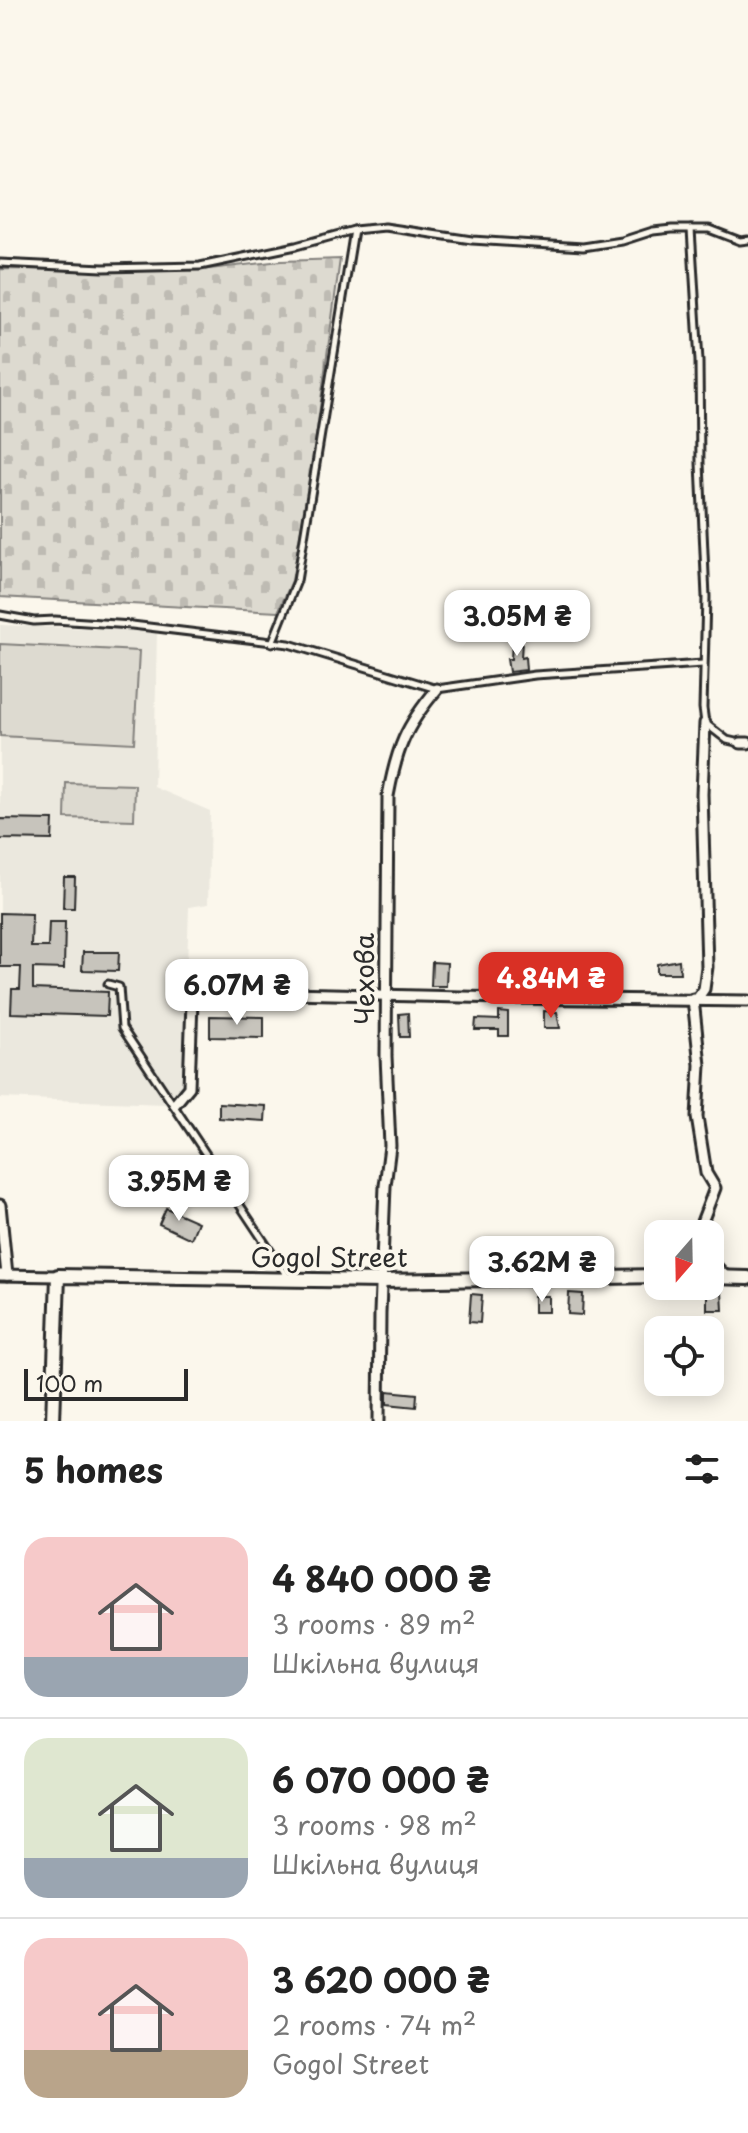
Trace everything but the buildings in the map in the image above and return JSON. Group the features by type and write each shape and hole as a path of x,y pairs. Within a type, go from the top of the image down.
{"street":[{"name":"Чехова","path":"379,1421 385,1186 390,1146 388,796 395,756 407,730 437,689"},
{"path":"703,1220 715,1188 706,1173 697,1117 700,1076 695,999 704,989 707,967 702,794 705,723"},
{"path":"175,1104 189,1087 192,1005 194,997 201,992 748,1001"},
{"path":"0,1205 4,1275"},
{"name":"Gogol Street","path":"4,1275 383,1281 644,1276"},
{"path":"724,1275 727,1278"},
{"path":"53,1421 58,1276"},
{"path":"724,1278 748,1278"}],"lane":[{"path":"1,264 152,268 200,266 354,230 385,227 472,240 583,247 622,241 653,231 691,229 709,229 740,241 748,240"},
{"path":"691,229 699,361 706,597 703,664 705,723 727,740 745,743"},
{"path":"272,643 297,581 354,230"},
{"path":"0,615 34,621 201,632 289,644 437,689 535,675 703,664"},
{"path":"108,984 119,987 122,1028 290,1280"}],"shaded area":[{"path":"0,625 157,631 154,787 210,811 208,904 189,907 183,1083 165,1104 0,1098"}],"green space":[{"path":"340,259 312,467 292,581 278,612 0,597 0,269 200,270 281,261"},
{"path":"0,644 139,651 134,743 0,736"},
{"path":"66,783 135,785 134,820 65,818"}]}
